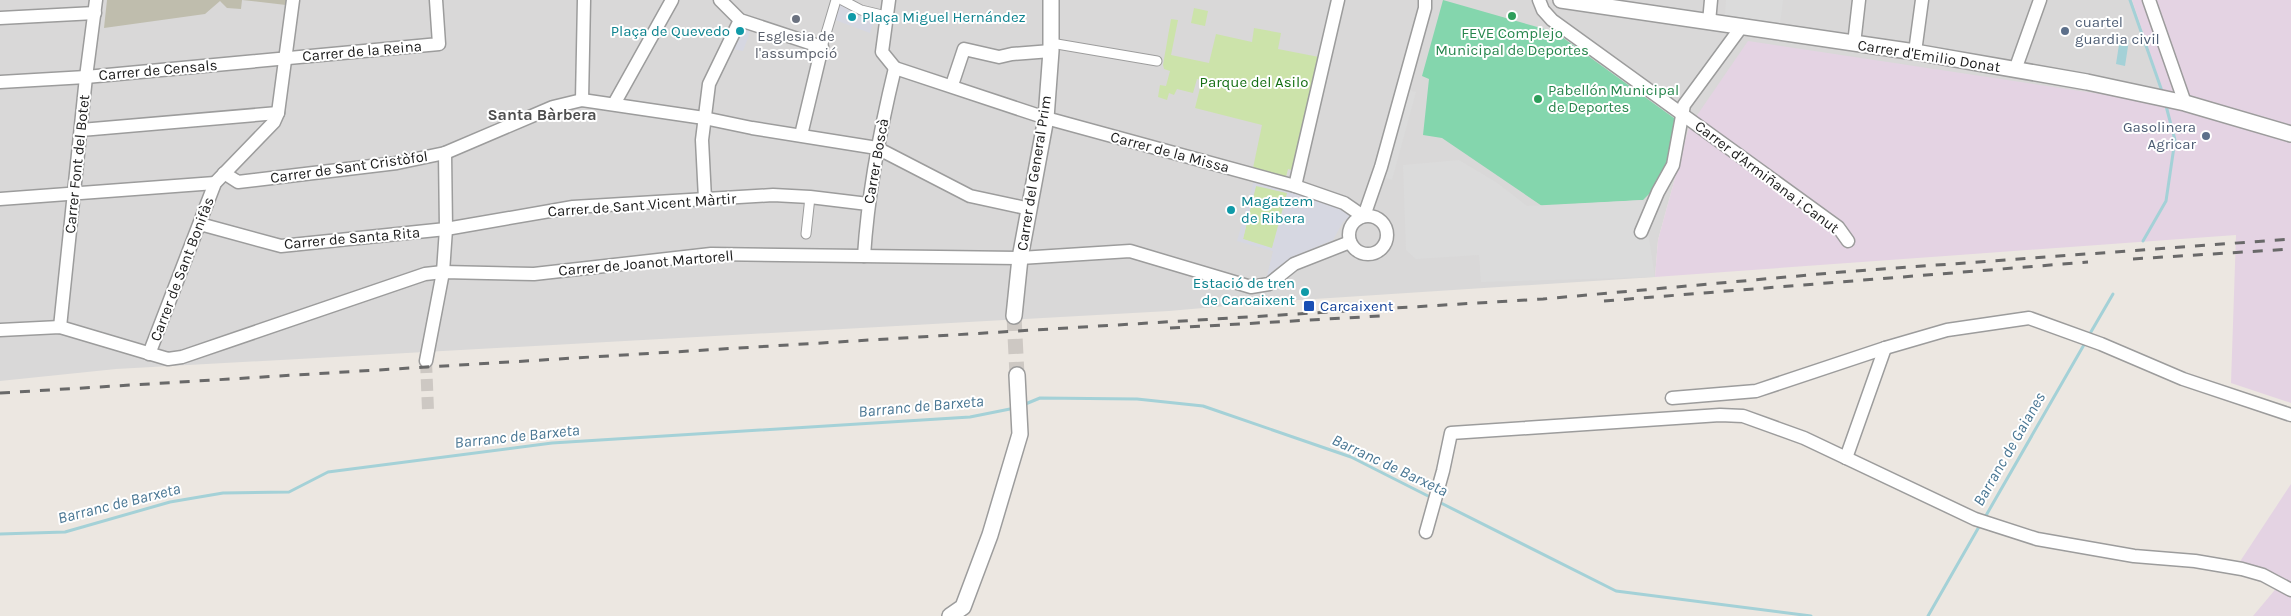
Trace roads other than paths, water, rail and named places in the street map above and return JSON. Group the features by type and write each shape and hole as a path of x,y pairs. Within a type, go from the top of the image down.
{"street":[{"path":"0,199 215,183 274,122 278,113 293,0"},
{"name":"Carrer de la Reina","path":"286,58 438,44 436,0"},
{"path":"582,100 584,0"},
{"path":"614,104 672,0"},
{"path":"720,0 740,20 822,47"},
{"path":"801,135 822,47 836,0"},
{"path":"842,0 861,10 886,16"},
{"path":"889,0 882,52 895,68"},
{"name":"Carrer del General Prim","path":"1014,316 1020,258 1046,118 1051,47 1051,0"},
{"path":"1295,186 1338,0"},
{"name":"Carrer d'Armiñana i Canut","path":"1539,0 1543,10 1552,20 1838,227 1848,241"},
{"name":"Carrer d'Emilio Donat","path":"1562,0 1915,52 2145,93 2185,102 2291,134"},
{"path":"1709,22 1711,0"},
{"path":"1854,44 1859,0"},
{"path":"1915,52 1922,0"},
{"path":"2015,70 2040,0"},
{"path":"2149,0 2185,102"},
{"path":"1362,217 1381,167 1427,3"},
{"path":"0,18 95,6"},
{"name":"Carrer Font del Botet","path":"60,328 95,6"},
{"path":"705,199 702,140 712,75 740,20"},
{"name":"Carrer d'Armiñana i Canut","path":"1641,232 1658,192 1673,165 1684,104 1742,26"},
{"path":"952,85 964,49 998,57 1051,47 1156,60"},
{"name":"Carrer de Censals","path":"0,82 86,77 286,58"},
{"name":"Carrer de la Missa","path":"895,68 952,85 1046,118 1295,186 1344,203 1362,217"},
{"name":"Carrer Boscà","path":"864,256 868,204 877,148 895,68"},
{"name":"Carrer de Sant Cristòfol","path":"224,173 238,182 396,163 445,153 553,107 582,100 704,118 752,128 877,148 970,196 1030,209"},
{"path":"81,130 278,113"},
{"path":"426,361 443,272 446,229 445,153"},
{"path":"1379,220 1378,188 1381,167"},
{"name":"Carrer de Sant Bonifàs","path":"149,354 215,183"},
{"name":"Carrer de Sant Vicent Màrtir","path":"446,229 573,207 772,195 810,197 868,204"},
{"path":"806,234 810,197"},
{"path":"1369,216 1379,220 1384,225 1386,238 1380,249 1363,254 1353,248 1350,242 1349,230 1355,220 1369,216"},
{"name":"Carrer de Santa Rita","path":"200,224 281,246 446,229"},
{"name":"Carrer de Joanot Martorell","path":"0,330 60,328 168,359 182,357 425,274 443,272 534,274 711,254 1020,258 1130,251 1256,287 1269,284 1294,264 1350,242"},
{"path":"1672,398 1756,391 1885,348 1947,330 2028,318 2101,344 2184,379 2291,415"},
{"path":"1846,458 1885,348"},
{"path":"950,616 963,607 990,535 1020,434 1017,375"},
{"path":"1426,532 1443,471 1450,433 1720,415 1744,416 1804,438 1975,519 2037,539 2134,556 2195,561 2242,569 2263,575 2291,590"}],"water":[{"path":"2120,38 2129,40 2125,66 2116,64"}],"waterway":[{"name":"Barranc de Gaianes","path":"2130,0 2163,94"},
{"name":"Barranc de Gaianes","path":"2143,241 2166,201 2175,140 2165,102"},
{"name":"Barranc de Gaianes","path":"2088,337 2113,294"},
{"name":"Barranc de Gaianes","path":"1984,519 2085,343"},
{"name":"Barranc de Barxeta","path":"1023,405 1040,398 1137,399 1203,406 1351,457 1432,498"},
{"name":"Barranc de Barxeta","path":"0,534 65,532 170,502 223,493 289,492 328,472 552,443 970,417 1015,408"},
{"name":"Barranc de Barxeta","path":"1437,501 1616,591 1811,616"},
{"name":"Barranc de Gaianes","path":"1928,616 1980,525"}],"tunnel":[{"path":"1014,316 1017,375"},
{"path":"426,361 428,410"}],"railway":[{"path":"0,393 1543,299 1842,272 2291,239"},
{"path":"2133,259 2291,249"},
{"path":"1604,301 2088,262"},
{"path":"1170,328 1380,316"}],"place":[{"name":"FEVE Complejo Municipal de Deportes","path":"1512,16"},
{"name":"Plaça Miguel Hernández","path":"852,17"},
{"name":"Esglesia de l'assumpció","path":"796,19"},
{"name":"Plaça de Quevedo","path":"740,31"},
{"name":"cuartel guardia civil","path":"2065,31"},
{"name":"Pabellón Municipal de Deportes","path":"1538,99"},
{"name":"Gasolinera Agricar","path":"2206,136"},
{"name":"Magatzem de Ribera","path":"1231,210"},
{"name":"Estació de tren de Carcaixent","path":"1305,292"},
{"name":"Carcaixent","path":"1309,306"}],"district":[{"name":"Santa Bàrbera","path":"542,114"}],"park label":[{"name":"Parque del Asilo","path":"1254,82"}]}
